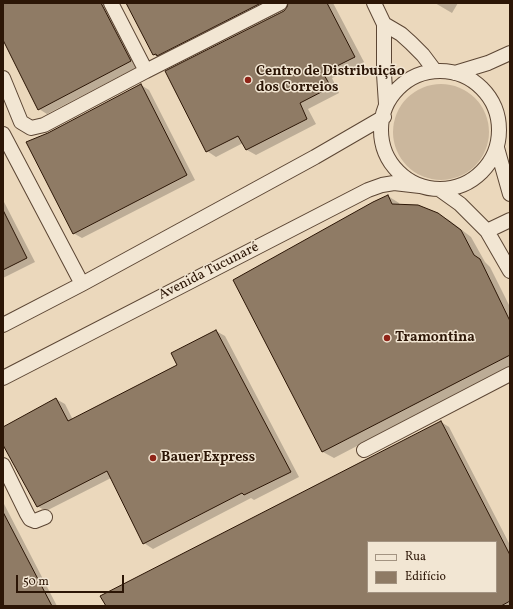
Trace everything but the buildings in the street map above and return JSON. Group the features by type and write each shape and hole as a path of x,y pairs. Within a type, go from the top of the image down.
{"street":[{"path":"111,3 146,71"},
{"path":"3,78 21,122 31,128 44,125 280,3"},
{"path":"3,325 82,284 315,157 385,110 399,87 416,76 435,71 455,73 473,81 487,94 505,126 497,148 488,165 475,178 458,187 439,189 420,186 404,176 390,161 383,143 382,123 385,110 384,24 374,3"},
{"path":"384,24 401,34 411,43 423,55 435,71"},
{"path":"455,73 488,63 510,53"},
{"path":"3,134 82,284"},
{"path":"497,148 510,194"},
{"name":"Avenida Tucunaré","path":"3,378 368,190 394,183 420,186"},
{"path":"439,189 460,204 487,231 510,270"},
{"path":"487,231 510,220"},
{"path":"364,450 510,374"},
{"path":"3,464 30,519 35,521 45,517"}],"shaded area":[{"path":"441,84 460,87 475,98 486,113 489,132 486,151 475,166 460,177 441,180 422,177 407,166 396,151 393,132 396,113 407,98 422,87"}],"place":[{"name":"Centro de Distribuição dos Correios","path":"248,80"},
{"name":"Tramontina","path":"387,338"},
{"name":"Bauer Express","path":"153,458"}]}
